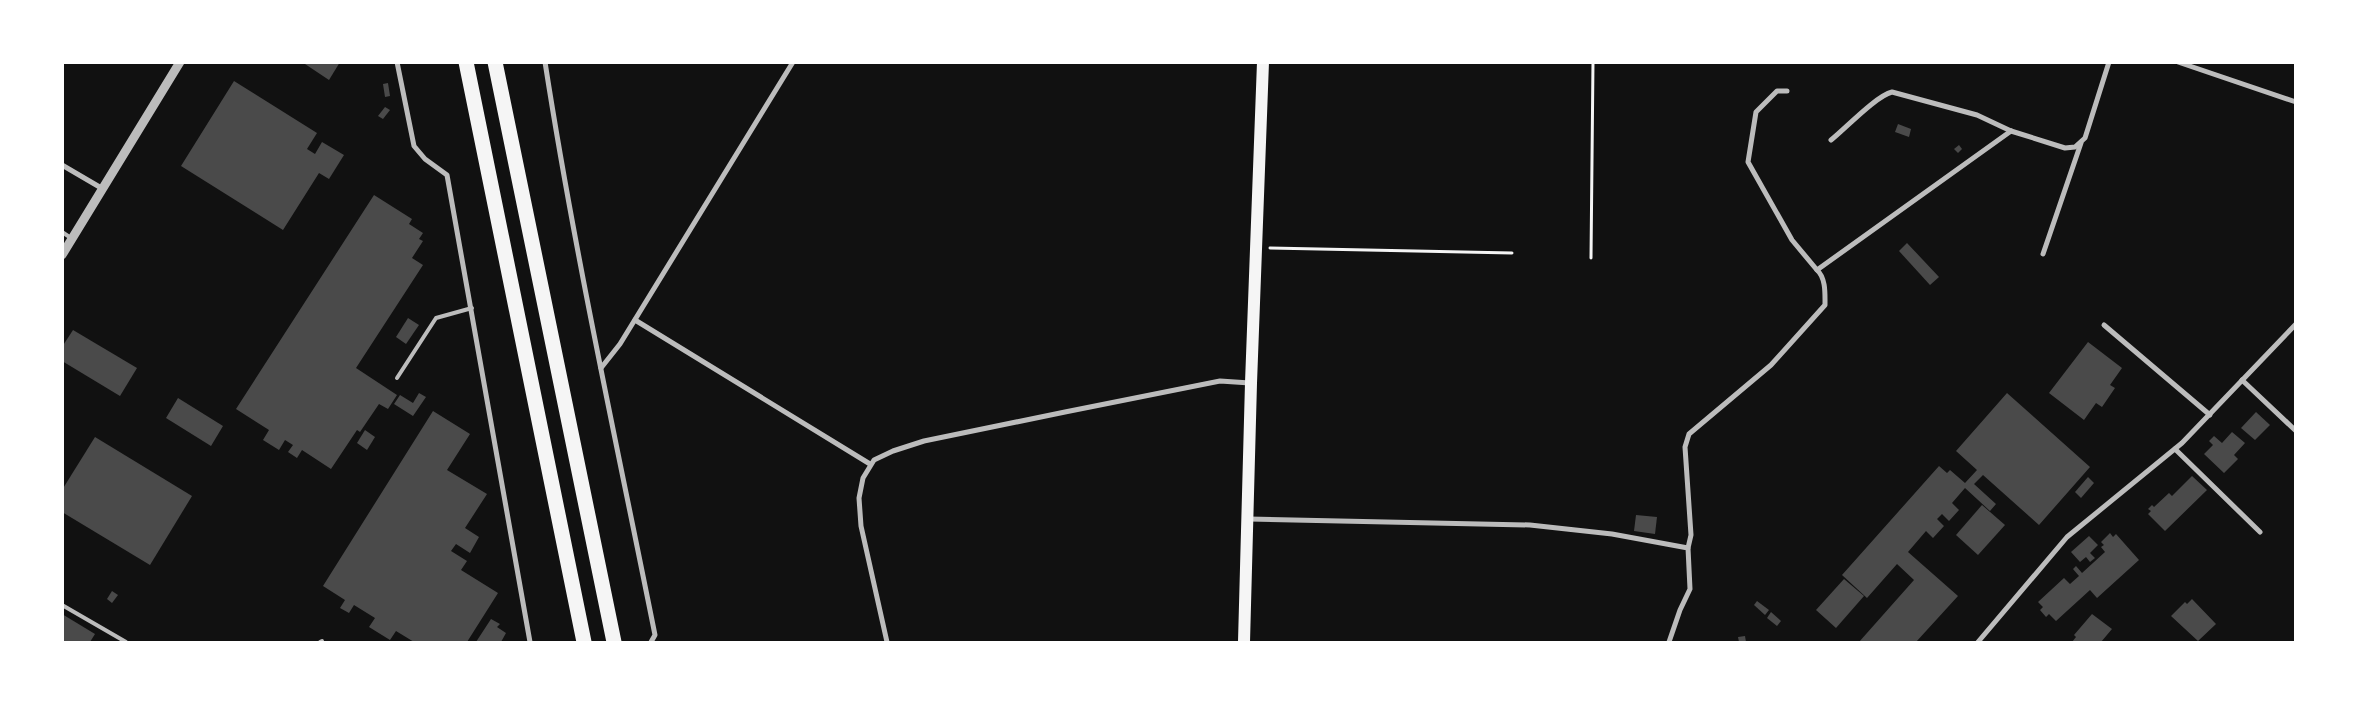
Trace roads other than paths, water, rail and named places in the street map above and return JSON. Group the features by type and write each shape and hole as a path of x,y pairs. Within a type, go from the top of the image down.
{"highway":[{"path":"466,62 584,642"},
{"path":"495,62 614,642"}],"main road":[{"path":"1244,642 1263,62"}],"street":[{"path":"62,254 180,62"},
{"path":"398,62 414,146 425,159 447,175 530,642"},
{"path":"546,62 557,136 601,368 656,635 651,642"},
{"path":"601,368 635,320 793,62"},
{"path":"1831,140 1854,122 1882,95 1892,92 1977,115 2011,131 2065,148 2075,146 2085,138 2109,62"},
{"path":"2178,62 2296,102"},
{"path":"1669,642 1680,610 1690,589 1688,548 1691,534 1686,440 1696,426 1734,398 1771,364 1825,305 1825,291 1821,274 1792,240 1748,162 1756,112 1777,90 1787,91"},
{"path":"1817,270 2011,131"},
{"path":"2043,254 2081,142"},
{"path":"62,165 103,189"},
{"path":"635,320 870,464"},
{"path":"1978,642 2067,537 2175,449 2210,415 2296,324"},
{"path":"2104,325 2210,415"},
{"path":"2242,380 2296,431"},
{"path":"887,642 861,526 859,498 863,478 870,464 893,451 924,442 1220,381 1251,383"},
{"path":"2175,449 2260,532"},
{"path":"1249,519 1530,525 1612,534 1688,548"}],"lane":[{"path":"62,232 72,238"},
{"path":"397,378 436,318 472,308"},
{"path":"62,605 126,642"}]}
